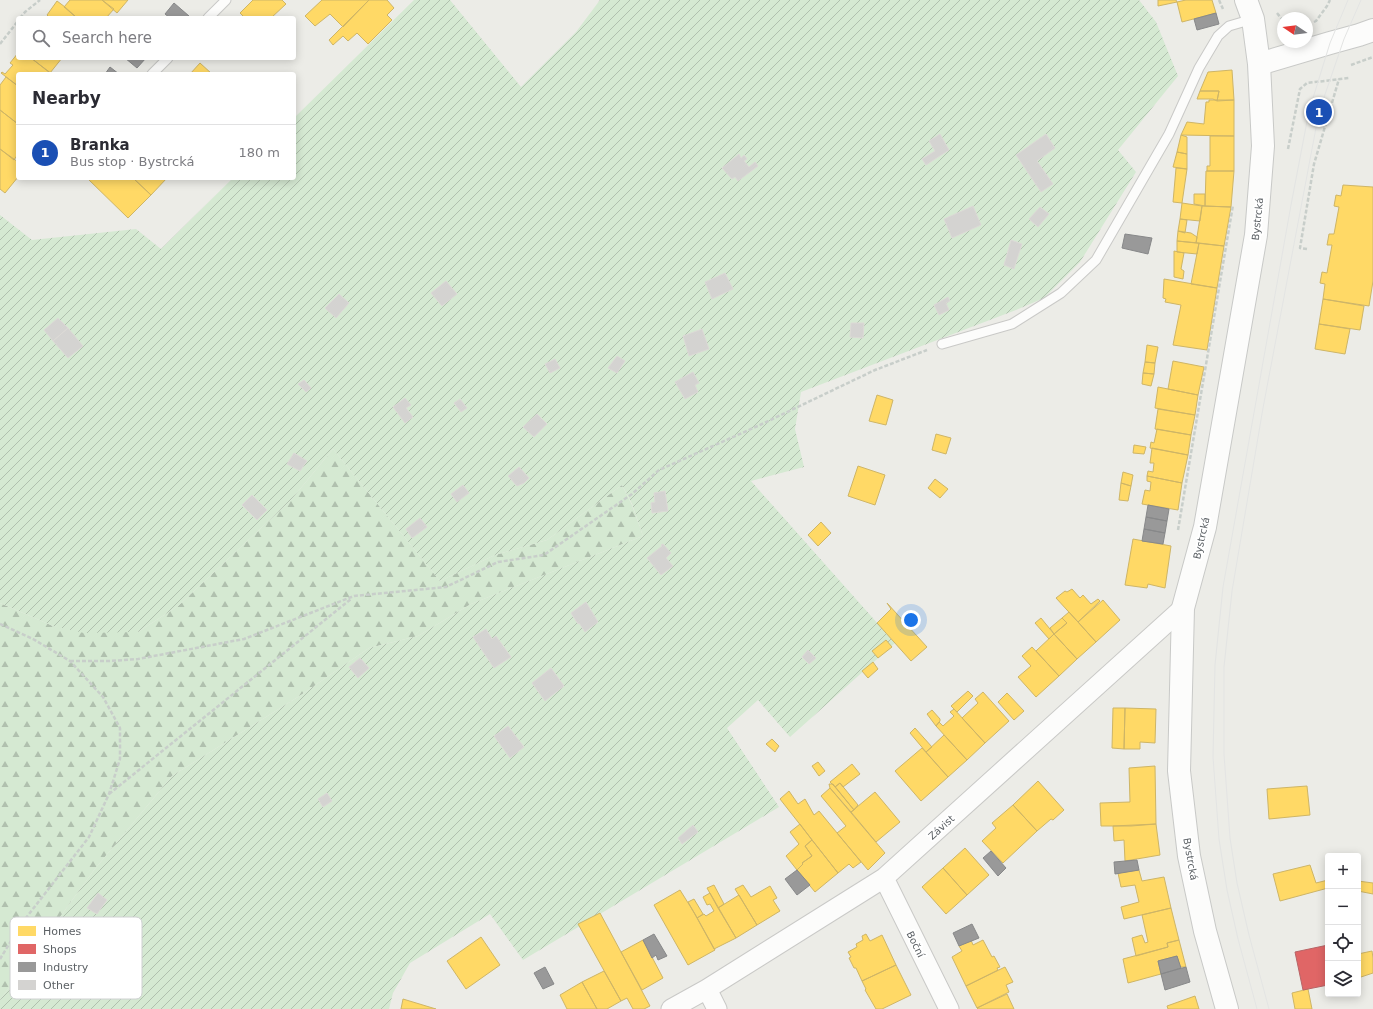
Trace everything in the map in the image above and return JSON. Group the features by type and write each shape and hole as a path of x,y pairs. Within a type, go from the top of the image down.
{"street":[{"name":"Bystrcká","path":"1227,1009 1203,924 1189,856 1179,771 1183,608 1205,527 1256,235 1263,146 1259,64 1250,10"},
{"path":"1259,64 1373,30"},
{"name":"Závist","path":"671,1009 707,989 884,878 1183,608"},
{"name":"Boční","path":"884,878 949,1009"},
{"path":"707,989 717,1009"}],"lane":[{"path":"210,16 226,0"},
{"path":"942,344 1012,324 1061,293 1096,260 1169,134 1199,68 1218,36 1250,10"},
{"path":"154,72 166,60"}],"path":[{"path":"22,16 40,0"},
{"path":"1219,0 1230,26"},
{"path":"1316,21 1330,0"},
{"path":"0,44 16,24"},
{"path":"1351,65 1373,57"},
{"path":"1286,156 1300,89 1307,83 1349,78"},
{"path":"1307,249 1300,248 1314,164 1339,80"},
{"path":"1178,532 1233,205"},
{"path":"70,661 138,659 244,639 354,596 446,587 498,562 544,554 632,494 659,470 760,425 875,370 942,344"},
{"path":"109,794 354,596"},
{"path":"0,624 33,639 70,661 103,697 120,728 120,759 109,794 89,837 27,917"},
{"path":"0,959 10,943"}],"green space":[{"path":"414,0 450,0 521,87 576,32 600,0 1139,0 1156,22 1178,76 1118,150 1136,172 1080,262 1044,298 801,392 795,429 804,467 751,481 895,643 790,737 758,700 727,728 779,807 523,960 490,914 410,963 393,993 389,1009 0,1009 0,1000 10,986 10,999 142,999 142,917 60,917 94,870 172,776 301,695 369,648 418,636 471,604 643,536 632,504 622,485 547,540 495,555 440,581 333,449 291,500 178,606 138,632 84,633 53,626 0,603 0,215 32,240 136,229 161,249 231,180 296,180 296,116"},
{"path":"333,449 440,581 495,555 547,540 622,485 632,505 643,536 471,604 418,636 369,648 301,695 172,776 94,870 60,917 10,917 10,986 0,1000 0,603 53,626 138,632 178,606 291,500"}],"building: Homes":[{"path":"70,0 102,0 114,9 108,16 75,16 64,7"},
{"path":"102,0 128,0 117,13"},
{"path":"253,0 282,0 286,4 273,16 243,16 240,13"},
{"path":"322,0 369,0 343,27 330,14 315,26 305,16"},
{"path":"369,0 387,0 394,8 387,15 392,20 368,44 357,33 348,41 343,36 333,45 329,40"},
{"path":"1158,0 1176,0 1177,2 1158,6"},
{"path":"1186,0 1212,0 1216,13 1182,22 1177,2"},
{"path":"57,1 75,16 48,16 47,15"},
{"path":"16,56 16,60 34,60 49,72 16,72 16,84 1,73 2,72 5,74 13,65 10,63"},
{"path":"34,60 60,60 51,72"},
{"path":"200,63 210,72 192,72"},
{"path":"1232,70 1234,100 1217,101 1219,91 1200,91 1208,72"},
{"path":"6,77 16,84 16,122 0,110 0,85"},
{"path":"1200,91 1219,91 1217,101 1213,99 1197,99"},
{"path":"1209,100 1234,100 1234,136 1181,135 1187,122 1204,124 1206,102 1209,102"},
{"path":"0,110 16,122 16,157 14,160 0,149"},
{"path":"1181,135 1187,137 1187,154 1177,152"},
{"path":"1210,136 1234,136 1234,171 1207,171 1207,166 1210,166"},
{"path":"0,149 16,161 16,179 5,193 0,189"},
{"path":"1177,152 1187,154 1187,169 1173,167"},
{"path":"1176,168 1187,169 1182,203 1173,202"},
{"path":"1206,171 1234,171 1231,207 1205,206"},
{"path":"89,180 135,180 151,195 128,218"},
{"path":"135,180 165,180 151,195"},
{"path":"1343,185 1373,187 1373,281 1369,306 1323,299 1325,284 1320,283 1322,272 1327,273 1332,245 1327,245 1329,234 1334,234 1339,207 1334,206 1336,195 1341,196"},
{"path":"1194,194 1205,194 1205,206 1194,204"},
{"path":"1182,203 1202,206 1200,221 1180,219"},
{"path":"1202,206 1231,207 1224,246 1196,243"},
{"path":"1180,219 1187,220 1185,233 1178,231"},
{"path":"1178,231 1191,233 1197,237 1196,243 1177,241"},
{"path":"1177,241 1199,243 1197,254 1177,252"},
{"path":"1199,243 1224,246 1217,288 1191,284"},
{"path":"1174,251 1184,253 1181,269 1184,271 1183,279 1174,277"},
{"path":"1164,279 1217,288 1207,350 1173,345 1181,305 1165,302 1166,299 1163,298"},
{"path":"1323,299 1364,306 1360,330 1319,324"},
{"path":"1319,324 1350,329 1345,354 1315,349"},
{"path":"1147,345 1158,347 1155,363 1145,362"},
{"path":"1173,361 1204,367 1198,395 1168,389"},
{"path":"1145,362 1155,363 1154,374 1143,373"},
{"path":"1143,373 1154,374 1151,386 1142,384"},
{"path":"1158,387 1198,395 1195,415 1155,408"},
{"path":"877,395 893,400 886,425 869,421"},
{"path":"1158,409 1195,415 1191,435 1155,429"},
{"path":"1157,429 1191,435 1188,455 1150,448 1151,442 1154,443"},
{"path":"936,434 951,438 946,454 932,450"},
{"path":"1134,445 1146,447 1144,454 1133,453"},
{"path":"1152,448 1188,455 1182,483 1147,476 1148,471 1153,472 1154,463 1150,463"},
{"path":"858,466 885,475 875,505 848,496"},
{"path":"1123,472 1133,475 1131,486 1121,483"},
{"path":"1147,476 1182,483 1178,510 1142,504 1145,490 1150,491 1151,482 1147,481"},
{"path":"935,479 948,489 940,498 928,488"},
{"path":"1121,483 1131,486 1128,501 1119,500"},
{"path":"821,522 831,533 818,546 808,535"},
{"path":"1133,539 1171,546 1165,588 1148,584 1147,588 1125,585"},
{"path":"1072,589 1080,598 1083,595 1091,604 1098,599 1100,601 1078,622 1056,598 1065,591 1067,592"},
{"path":"1103,600 1120,620 1096,642 1078,622"},
{"path":"887,603 927,647 911,661 877,623 891,609"},
{"path":"1069,612 1096,642 1077,659 1054,634 1067,623 1062,618"},
{"path":"1041,618 1054,634 1049,639 1035,623"},
{"path":"1062,618 1067,623 1054,634 1050,628"},
{"path":"1054,634 1077,659 1059,676 1036,651"},
{"path":"886,640 892,647 878,658 872,651"},
{"path":"1032,647 1059,676 1036,697 1018,677 1031,666 1022,656"},
{"path":"873,662 878,669 868,678 862,671"},
{"path":"968,691 973,696 957,712 951,706"},
{"path":"983,692 1009,721 985,743 962,718 978,703 975,699"},
{"path":"1007,693 1024,711 1014,720 998,702"},
{"path":"1113,708 1125,708 1124,749 1112,748"},
{"path":"1125,708 1156,709 1155,743 1140,742 1140,749 1124,749"},
{"path":"954,709 985,743 967,760 936,726 939,722 943,726 954,716 950,712"},
{"path":"932,710 940,719 936,726 927,714"},
{"path":"915,728 932,747 926,752 910,733"},
{"path":"944,735 967,760 948,777 926,752"},
{"path":"772,739 779,746 775,752 766,744"},
{"path":"922,748 948,777 921,801 895,771"},
{"path":"818,762 825,771 819,776 812,766"},
{"path":"852,764 860,774 843,787 840,783 835,787 830,782"},
{"path":"1155,766 1156,824 1101,826 1100,803 1130,802 1129,768"},
{"path":"1038,781 1064,810 1037,831 1013,805"},
{"path":"840,783 858,805 854,810 835,787"},
{"path":"829,784 833,784 854,810 851,812 830,788"},
{"path":"1307,786 1310,815 1269,819 1267,789"},
{"path":"830,788 885,853 868,870 837,833 846,826 821,796"},
{"path":"789,791 798,804 805,799 814,815 819,811 861,862 853,868 849,864 838,873 780,799"},
{"path":"875,792 900,822 876,842 851,812"},
{"path":"1013,805 1037,831 1003,863 982,841 996,828 992,823"},
{"path":"800,824 812,840 805,846 812,856 802,863 803,864 797,870 786,856 799,844 790,832"},
{"path":"1156,824 1160,855 1125,861 1124,840 1114,841 1113,826"},
{"path":"812,840 838,873 815,892 797,870 803,864 802,863 812,856 805,846"},
{"path":"965,848 989,875 967,895 943,868"},
{"path":"1310,865 1316,883 1325,881 1325,889 1280,901 1273,874"},
{"path":"943,868 967,895 946,914 922,887"},
{"path":"1139,870 1142,881 1164,877 1171,908 1124,919 1121,907 1139,902 1135,885 1121,887 1118,873"},
{"path":"1361,881 1373,883 1373,894 1361,892"},
{"path":"714,885 724,904 718,908 707,888"},
{"path":"743,885 751,897 770,886 777,898 773,900 780,911 757,925 735,889"},
{"path":"680,890 715,950 688,965 654,905"},
{"path":"710,893 736,938 714,949 697,918 704,914 706,916 714,911 710,904 707,905 703,897"},
{"path":"739,895 757,925 736,938 718,908"},
{"path":"694,899 703,914 697,918 688,902"},
{"path":"1171,908 1179,940 1167,943 1168,947 1136,956 1132,938 1142,935 1145,943 1148,942 1142,915"},
{"path":"600,913 650,1006 644,1009 633,1009 627,998 621,1001 578,924"},
{"path":"866,934 870,941 882,935 896,965 862,981 849,958 851,957 848,952 857,947 856,944 863,940 862,936"},
{"path":"481,937 500,965 466,989 447,961"},
{"path":"643,940 663,978 642,990 621,952"},
{"path":"971,940 973,945 983,940 992,957 994,956 1000,967 997,968 998,970 966,986 952,957 962,951 959,946"},
{"path":"1179,940 1186,967 1180,967 1177,956 1158,961 1161,974 1128,983 1123,959 1168,947 1167,943"},
{"path":"1372,951 1373,973 1361,977 1361,961 1361,953"},
{"path":"896,965 911,995 882,1009 876,1009 865,990 866,989 862,981"},
{"path":"1005,967 1013,982 1006,985 1009,992 977,1008 966,986"},
{"path":"604,971 621,1001 607,1009 597,1009 582,982"},
{"path":"582,982 597,1009 567,1009 560,995"},
{"path":"1308,989 1312,1009 1295,1009 1292,993"},
{"path":"1007,994 1014,1009 977,1008"},
{"path":"1195,996 1199,1009 1168,1009 1167,1006"},
{"path":"403,999 436,1009 401,1009"}],"building: Shops":[{"path":"1325,946 1325,986 1303,990 1295,952"}],"building: Industry":[{"path":"174,3 189,16 168,16 165,14"},
{"path":"1216,13 1219,24 1197,30 1194,19"},
{"path":"127,60 144,60 137,68"},
{"path":"110,67 116,72 106,72"},
{"path":"1125,234 1152,238 1148,254 1122,248"},
{"path":"1148,505 1169,509 1167,521 1146,517"},
{"path":"1146,517 1167,521 1165,533 1144,529"},
{"path":"1144,529 1165,533 1163,544 1142,541"},
{"path":"991,851 1006,868 998,876 983,858"},
{"path":"1137,860 1139,870 1115,874 1114,862"},
{"path":"797,870 810,885 797,895 785,879"},
{"path":"972,924 979,938 959,946 953,933"},
{"path":"654,934 667,956 658,960 656,955 652,958 643,940"},
{"path":"1177,956 1181,968 1161,974 1158,961"},
{"path":"545,967 554,984 543,989 534,973"},
{"path":"1186,967 1190,982 1165,990 1161,974"}],"building: Other":[{"path":"940,134 949,150 926,165 922,159 935,151 929,141"},
{"path":"1046,134 1055,148 1037,161 1053,184 1041,192 1016,155"},
{"path":"739,154 741,158 744,155 747,159 744,161 749,167 755,162 758,166 738,181 735,177 732,179 722,168"},
{"path":"973,206 981,225 952,238 944,219"},
{"path":"1040,207 1049,214 1038,227 1029,219"},
{"path":"1011,240 1022,244 1014,269 1004,265"},
{"path":"725,273 733,289 712,299 705,282"},
{"path":"446,281 457,294 442,306 431,293"},
{"path":"339,294 349,303 336,318 325,308"},
{"path":"948,297 950,301 946,303 949,310 939,315 934,305"},
{"path":"58,318 68,328 53,341 44,330"},
{"path":"851,323 864,323 863,338 850,337"},
{"path":"68,328 83,346 68,358 53,341"},
{"path":"702,329 709,349 689,356 683,336"},
{"path":"617,356 625,361 617,373 608,368"},
{"path":"555,359 560,368 550,373 545,364"},
{"path":"693,372 699,383 695,385 698,392 685,399 675,382"},
{"path":"304,380 311,388 306,392 298,384"},
{"path":"405,398 411,405 406,408 413,417 405,423 393,407"},
{"path":"460,399 467,408 461,412 454,403"},
{"path":"537,414 547,424 534,437 523,427"},
{"path":"294,453 307,461 300,471 287,464"},
{"path":"519,467 529,478 524,483 517,486 508,476"},
{"path":"463,485 469,493 457,502 451,494"},
{"path":"665,491 668,511 652,513 651,503 655,502 654,493"},
{"path":"252,495 267,510 257,520 242,505"},
{"path":"420,518 427,527 412,538 406,529"},
{"path":"663,544 671,553 666,558 673,566 661,575 647,558"},
{"path":"586,602 598,622 585,632 571,613"},
{"path":"486,629 492,639 496,636 511,657 494,668 473,637"},
{"path":"808,650 816,658 809,664 802,657"},
{"path":"360,658 369,668 358,678 349,667"},
{"path":"551,668 564,686 545,701 532,683"},
{"path":"508,726 524,747 510,758 494,736"},
{"path":"327,793 332,801 323,807 318,799"},
{"path":"693,825 698,832 682,844 678,838"},
{"path":"98,893 107,900 97,914 87,908"}],"tram line":[{"path":"1257,1009 1238,939 1227,890 1219,839 1213,757 1215,665 1223,587 1309,111 1330,43 1348,0"},
{"path":"1269,1009 1237,883 1230,838 1224,754 1224,667 1232,591 1263,408 1319,112 1344,39 1361,0"}],"place":[{"name":"Branka","path":"1319,112"}]}
